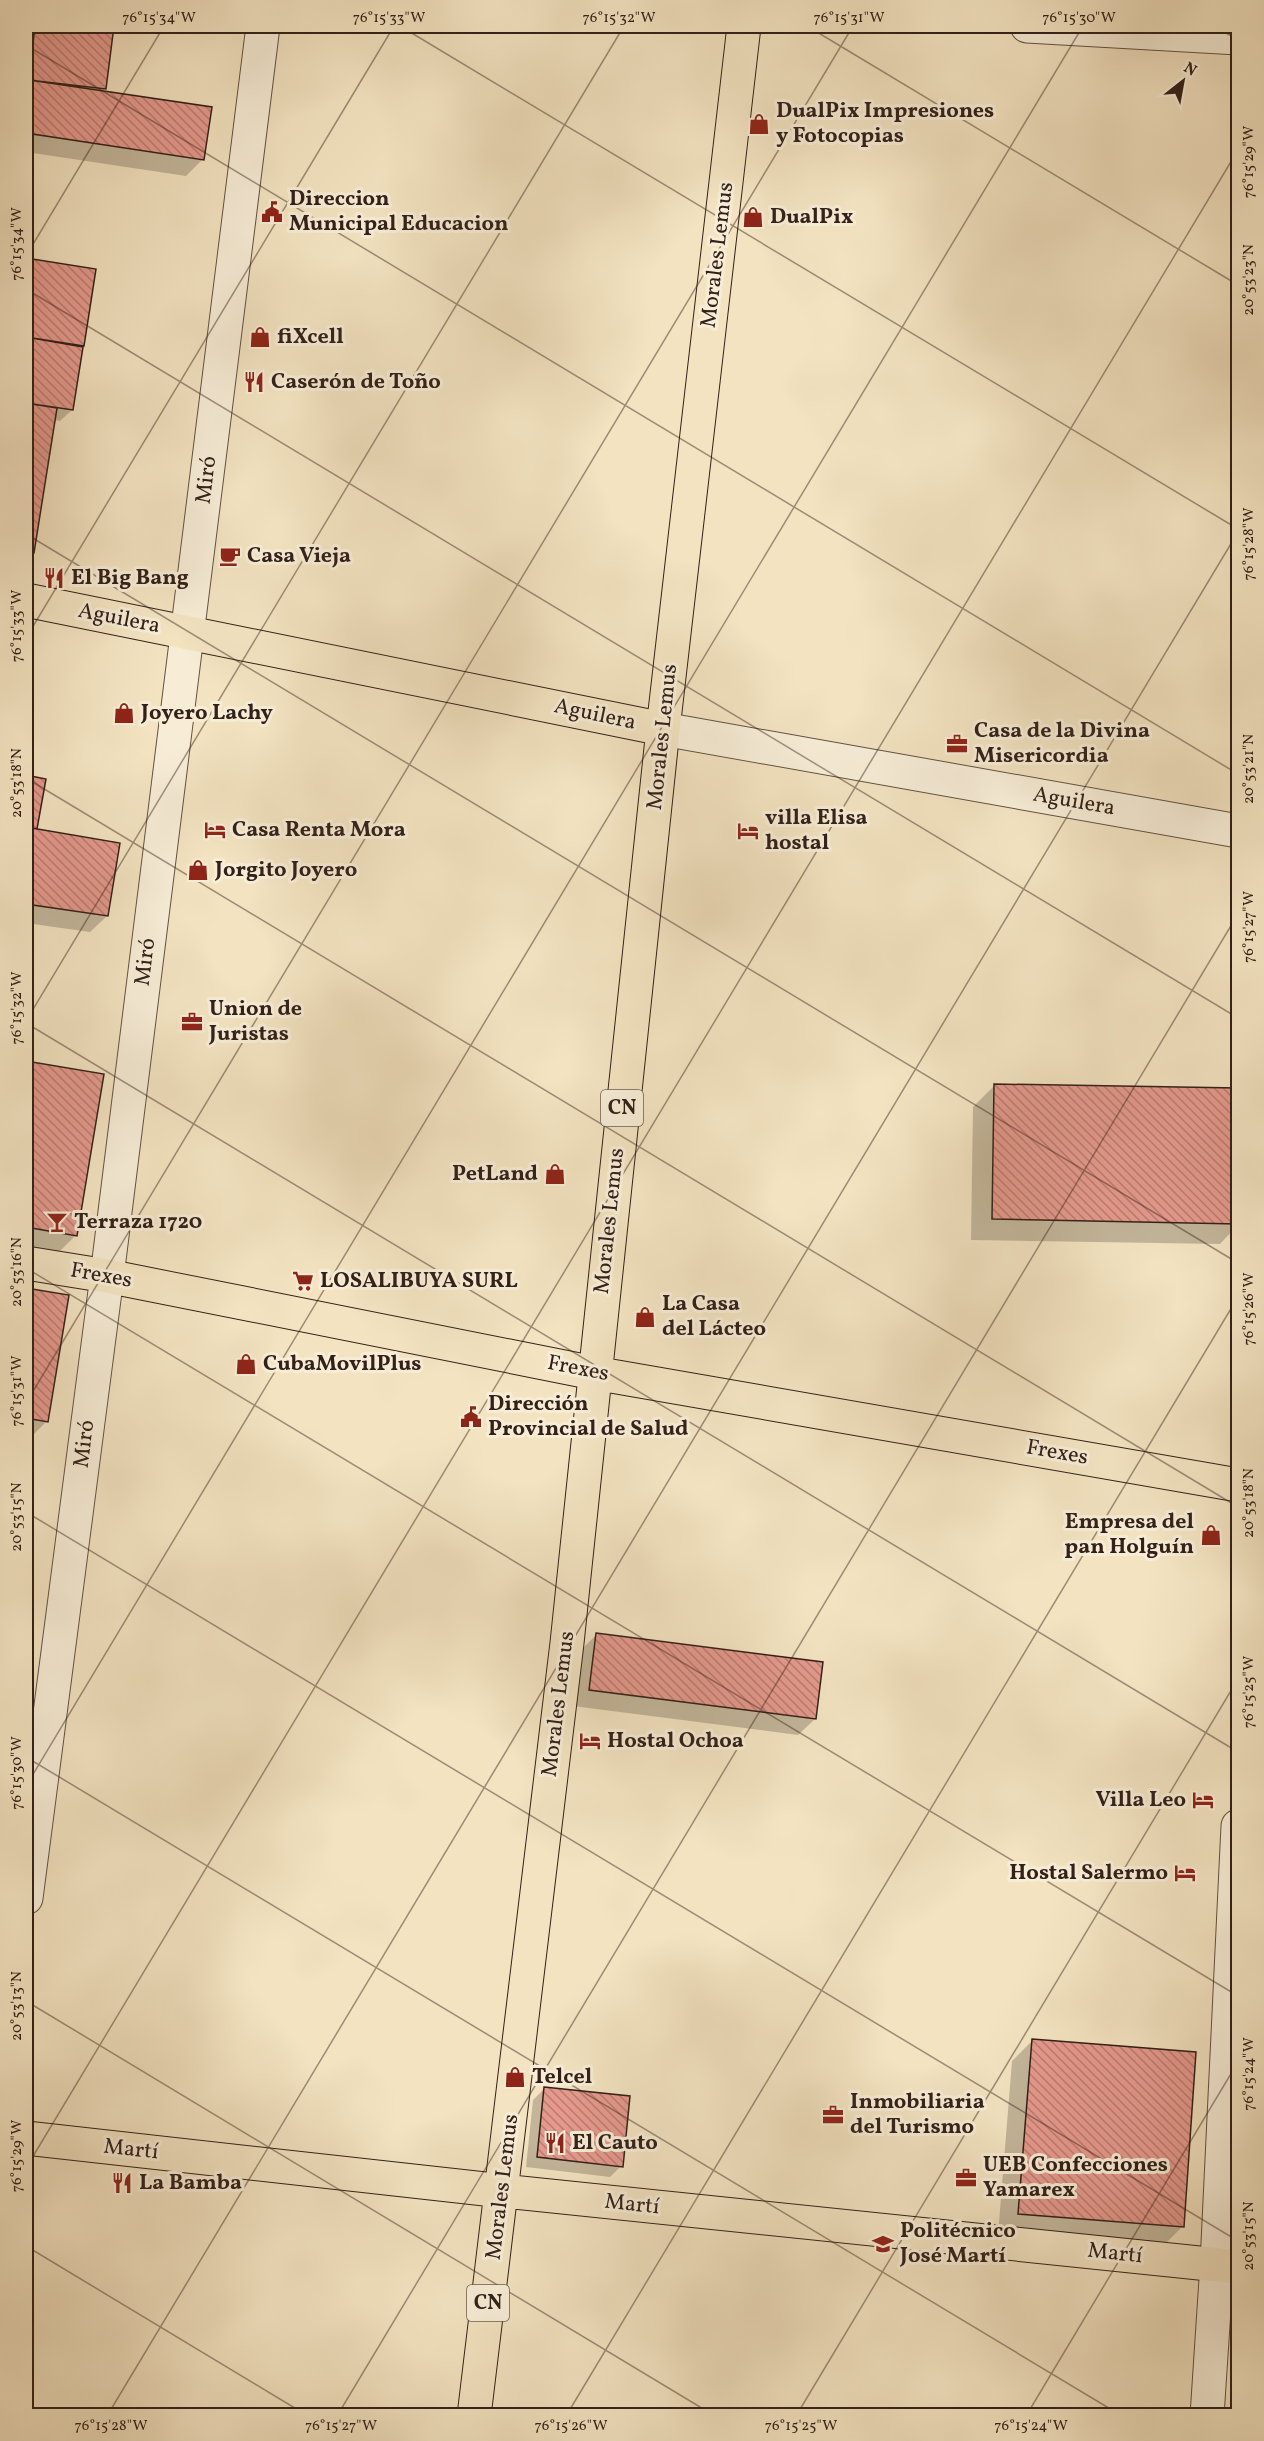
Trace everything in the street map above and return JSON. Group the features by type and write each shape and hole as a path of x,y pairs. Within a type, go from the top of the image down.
{"main road":[{"name":"Morales Lemus","path":"474,2415 503,2191 567,1643 663,729 744,26"},
{"name":"Aguilera","path":"26,600 663,729"},
{"name":"Frexes","path":"26,1263 106,1276 594,1373 1239,1485"},
{"name":"Martí","path":"26,2138 503,2191 1228,2265"}],"street":[{"name":"Miró","path":"26,1898 263,26"},
{"path":"1027,26 1239,38"},
{"name":"Aguilera","path":"663,729 1239,831"},
{"path":"1207,2415 1228,2265 1239,1826"}],"building":[{"path":"35,26 114,26 106,89 29,80"},
{"path":"29,80 212,107 204,160 26,133"},
{"path":"26,258 96,269 84,346 26,337"},
{"path":"26,337 83,347 73,410 26,403"},
{"path":"26,403 57,408 34,553 26,552"},
{"path":"26,775 46,779 37,829 26,827"},
{"path":"26,827 120,843 108,916 26,904"},
{"path":"26,1061 104,1074 77,1236 26,1227"},
{"path":"994,1084 1238,1088 1238,1224 992,1219"},
{"path":"26,1288 69,1295 48,1422 26,1418"},
{"path":"596,1633 823,1662 816,1719 589,1690"},
{"path":"1032,2039 1196,2052 1184,2227 1018,2214"},
{"path":"544,2087 630,2096 623,2167 537,2157"}],"place":[{"name":"DualPix Impresiones y Fotocopias","path":"759,124"},
{"name":"Direccion Municipal Educacion","path":"272,212"},
{"name":"DualPix","path":"753,217"},
{"name":"fiXcell","path":"260,337"},
{"name":"Caserón de Toño","path":"254,382"},
{"name":"Casa Vieja","path":"230,556"},
{"name":"El Big Bang","path":"54,578"},
{"name":"Joyero Lachy","path":"124,713"},
{"name":"Casa de la Divina Misericordia","path":"957,744"},
{"name":"Casa Renta Mora","path":"215,830"},
{"name":"villa Elisa hostal","path":"748,831"},
{"name":"Jorgito Joyero","path":"198,870"},
{"name":"Union de Juristas","path":"192,1022"},
{"name":"PetLand","path":"555,1174"},
{"name":"Terraza 1720","path":"57,1222"},
{"name":"LOSALIBUYA SURL","path":"303,1281"},
{"name":"La Casa del Lácteo","path":"645,1317"},
{"name":"CubaMovilPlus","path":"246,1364"},
{"name":"Dirección Provincial de Salud","path":"471,1417"},
{"name":"Empresa del pan Holguín","path":"1211,1535"},
{"name":"Hostal Ochoa","path":"590,1741"},
{"name":"Villa Leo","path":"1203,1800"},
{"name":"Hostal Salermo","path":"1185,1873"},
{"name":"Telcel","path":"515,2077"},
{"name":"Inmobiliaria del Turismo","path":"833,2115"},
{"name":"El Cauto","path":"555,2143"},
{"name":"UEB Confecciones Yamarex","path":"966,2178"},
{"name":"La Bamba","path":"122,2183"},
{"name":"Politécnico José Martí","path":"883,2244"}]}
